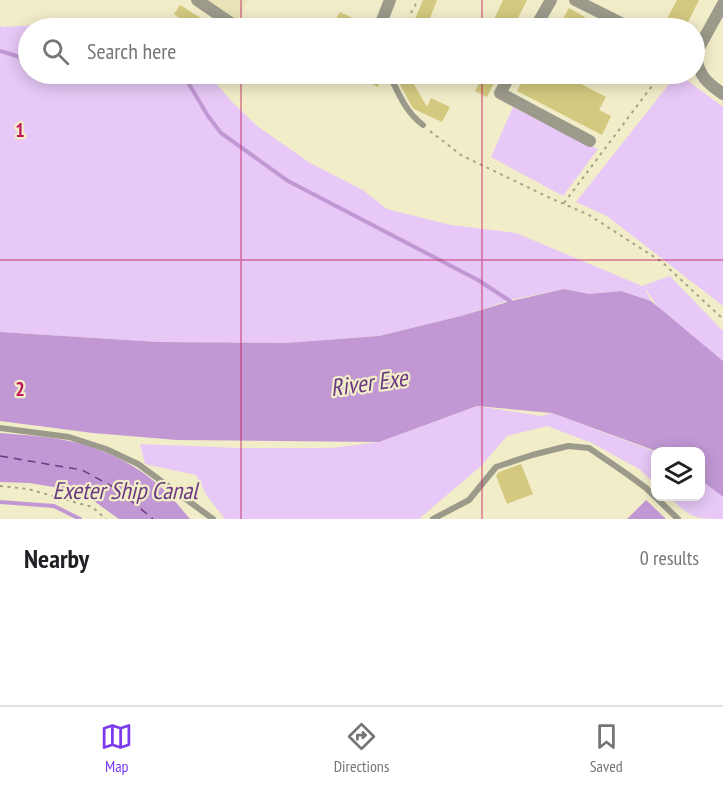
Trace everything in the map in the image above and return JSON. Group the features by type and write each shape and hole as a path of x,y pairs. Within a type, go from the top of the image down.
{"street":[{"path":"197,0 223,18"},
{"path":"383,18 390,0"},
{"path":"541,18 551,0"},
{"path":"575,0 611,18"},
{"path":"705,37 723,4"},
{"path":"705,80 723,94"},
{"path":"505,84 500,93 590,141"}],"lane":[{"path":"394,84 404,105 423,125"},
{"path":"0,428 69,437 106,449 138,464 213,519"},
{"path":"433,519 469,500 496,467 568,446 589,448 646,488 678,519"}],"path":[{"path":"411,13 418,0"},
{"path":"564,204 654,84"},
{"path":"423,125 461,155 589,215 662,262 723,320"},
{"path":"0,486 28,489 92,507 106,519"}],"shaded area":[{"path":"206,0 247,0 239,18 230,18"},
{"path":"0,25 2,27 18,26 18,84 217,84 257,126 310,163 363,190 387,209 451,225 516,233 642,286 670,276 723,331 723,360 661,311 644,287 651,301 621,291 589,294 564,289 510,300 461,316 379,336 287,343 158,342 0,332"},
{"path":"669,84 692,84 723,107 723,306 607,216 576,202"},
{"path":"513,107 598,149 563,196 491,157"},
{"path":"477,406 541,416 552,413 651,450 651,480 639,469 592,443 547,426 507,436 481,466 419,519 225,519 207,496 196,475 145,464 140,444 240,448 331,448 379,442"},
{"path":"705,483 723,497 723,519 693,516 673,501 705,501"}],"water":[{"name":"River Exe","path":"564,289 589,294 621,291 651,301 723,361 723,497 705,483 705,447 651,447 651,449 552,413 477,406 379,442 177,440 93,433 0,421 0,332 158,342 286,343 379,336"},
{"name":"Exeter Ship Canal","path":"0,433 69,441 114,456 136,468 160,486 190,519 119,519 91,499 66,489 29,483 0,482"},
{"path":"646,500 666,519 627,519"}],"building":[{"path":"423,0 437,0 430,18 415,18"},
{"path":"503,0 527,0 518,18 495,18"},
{"path":"677,0 699,0 690,18 667,18"},
{"path":"180,5 201,18 179,18 174,14"},
{"path":"569,8 585,17 584,18 564,18"},
{"path":"340,12 352,18 337,18"},
{"path":"400,84 414,84 427,107 431,98 450,107 442,122 414,109"},
{"path":"479,84 494,84 487,97 475,91"},
{"path":"521,84 581,84 606,97 599,110 611,116 602,135 517,91"},
{"path":"521,464 533,494 507,504 496,476 499,472"}],"waterway":[{"path":"0,51 18,56"},
{"path":"189,84 221,133 288,181 478,280 510,301"},
{"path":"0,502 54,506 80,519"}],"ferry route":[{"path":"0,456 82,470 117,489 153,519"}]}
